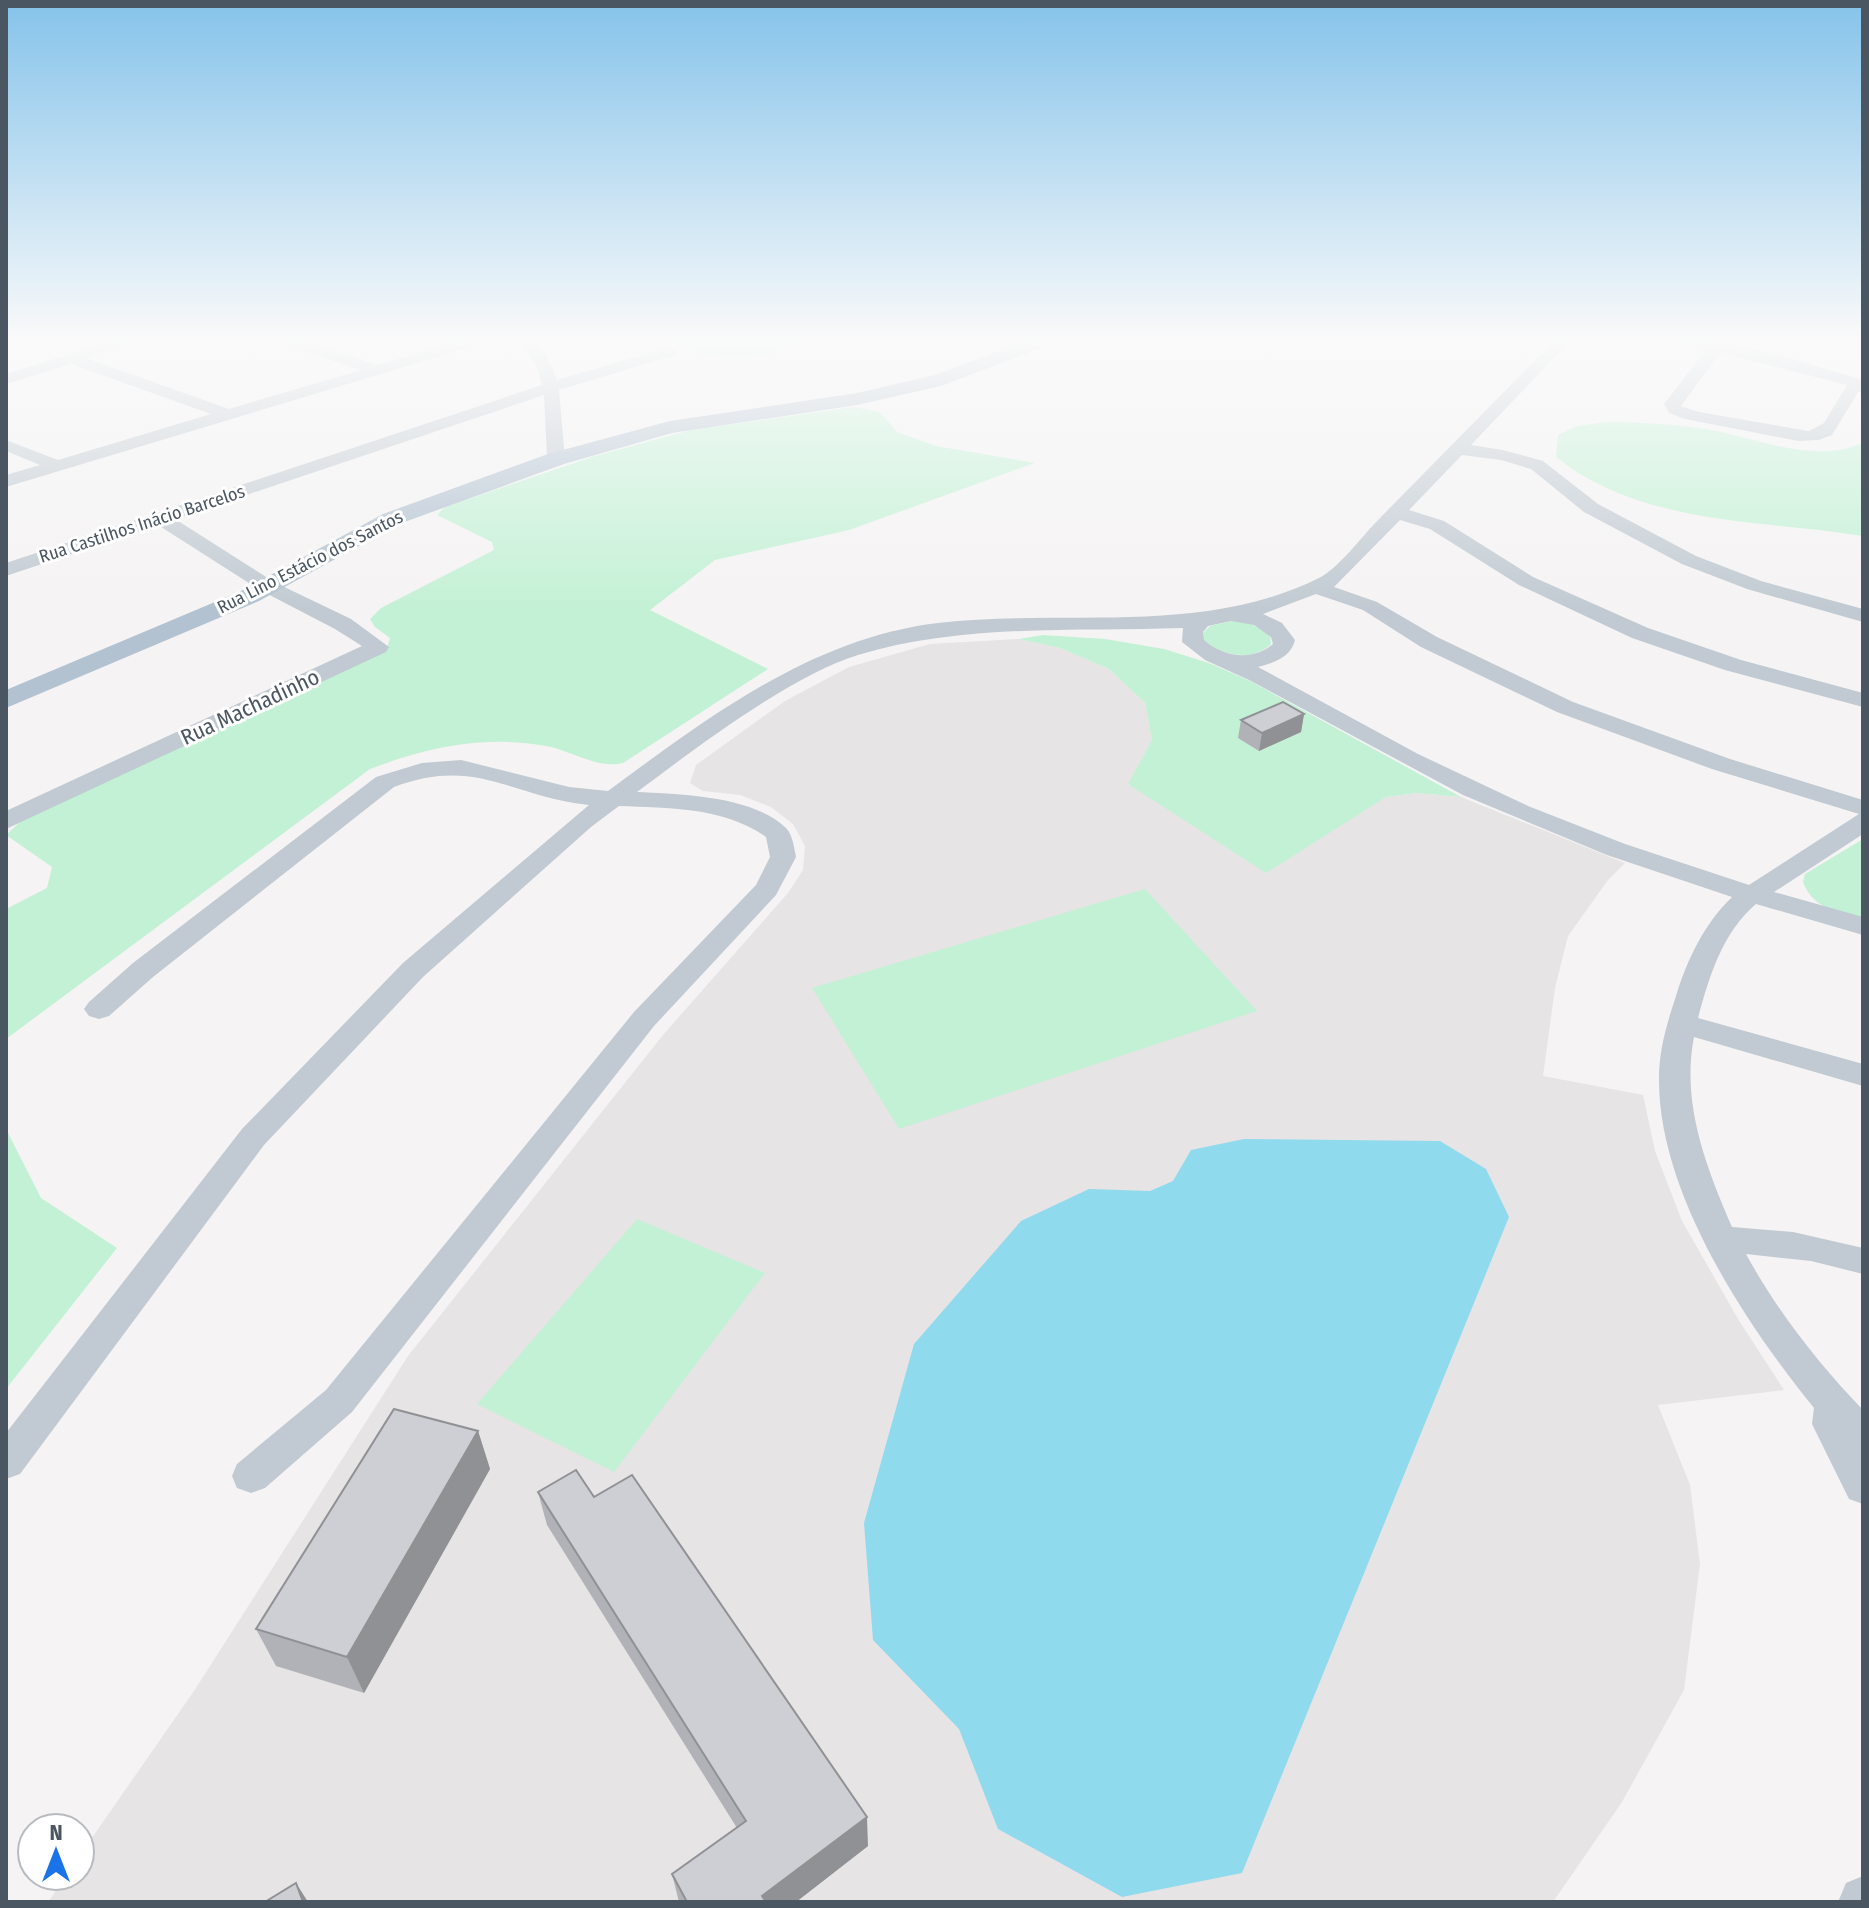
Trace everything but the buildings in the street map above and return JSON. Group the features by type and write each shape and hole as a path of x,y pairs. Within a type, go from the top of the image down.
{"main road":[{"name":"Rua Lino Estácio dos Santos","path":"6,700 267,586 391,519 556,459 656,431"}],"street":[{"path":"6,481 175,431"},
{"name":"Rua Castilhos Inácio Barcelos","path":"6,570 420,431"},
{"path":"554,431 556,459"},
{"path":"1090,625 1215,656 1250,661 1280,642 1324,587 1477,431"},
{"path":"1774,431 1815,436 1827,431"},
{"path":"6,445 57,466"},
{"path":"1460,449 1503,455 1537,465 1591,508 1676,554 1754,585 1863,616"},
{"path":"1397,513 1437,525 1526,581 1640,633 1733,665 1863,700"},
{"path":"160,518 267,586"},
{"name":"Rua Machadinho","path":"6,821 378,647 343,624 267,586"},
{"path":"6,1462 253,1137 413,970 612,799 780,683 848,651 935,630 1018,623 1090,625 1201,621 1268,607 1324,587 1370,606 1429,642 1565,707 1721,764 1863,808"},
{"path":"1837,611 1863,638"},
{"path":"1231,615 1255,619 1280,642 1286,668 1304,692 1303,698"},
{"path":"1201,621 1191,636 1215,656 1303,698 1351,729 1474,791 1589,840 1750,896 1863,926"},
{"path":"99,1009 143,970 385,782 409,773 462,767 582,797 649,799 725,807 749,814 768,825 780,839 785,855 780,872 644,1019 339,1401 251,1476"},
{"path":"1863,821 1846,836 1738,906 1702,956 1681,1023 1674,1089 1689,1164 1722,1240 1767,1319 1833,1405 1863,1435"},
{"path":"1681,1023 1863,1075"},
{"path":"1722,1240 1756,1240 1842,1254 1863,1261"},
{"path":"1833,1405 1831,1424 1863,1487"}],"shaded area":[{"path":"1019,639 1060,648 1109,669 1145,703 1152,740 1128,785 1367,807 1386,797 1417,793 1461,797 1625,863 1608,880 1568,936 1555,988 1543,1076 1643,1095 1655,1151 1682,1221 1738,1319 1784,1390 1658,1405 1690,1485 1700,1564 1684,1690 1622,1802 1553,1902 48,1902 55,1892 96,1892 96,1832 194,1691 408,1356 663,1035 788,893 803,870 805,846 793,824 771,807 740,795 703,791 690,783 696,765 785,701 849,667 930,644"}],"green space":[{"path":"687,431 896,431 936,446 1035,463 849,530 715,560 650,610 768,669 623,763 604,764 556,748 500,742 435,749 370,769 6,1039 6,909 47,888 52,867 6,835 20,822 387,648 390,638 370,619 381,608 494,550 492,542 437,515 445,507 595,456"},
{"path":"1566,431 1715,431 1784,447 1824,451 1863,443 1863,536 1703,516 1626,496 1590,480 1556,457 1558,435"},
{"path":"1232,621 1251,624 1270,634 1271,644 1256,653 1238,655 1204,641 1203,633 1210,626"},
{"path":"1043,635 1105,639 1164,649 1209,663 1250,681 1461,797 1417,793 1386,797 1266,873 1128,784 1152,740 1145,703 1109,669 1060,648 1019,639"},
{"path":"1863,839 1863,919 1820,904 1803,882 1805,874"},
{"path":"1145,889 1257,1011 899,1129 812,988"},
{"path":"6,1129 41,1198 117,1248 6,1389"},
{"path":"637,1219 765,1273 614,1472 477,1404"}],"water":[{"path":"1244,1139 1440,1141 1486,1169 1509,1217 1242,1873 1122,1897 998,1829 959,1729 873,1640 864,1523 914,1344 1021,1221 1089,1189 1150,1191 1173,1181 1191,1150"}]}
